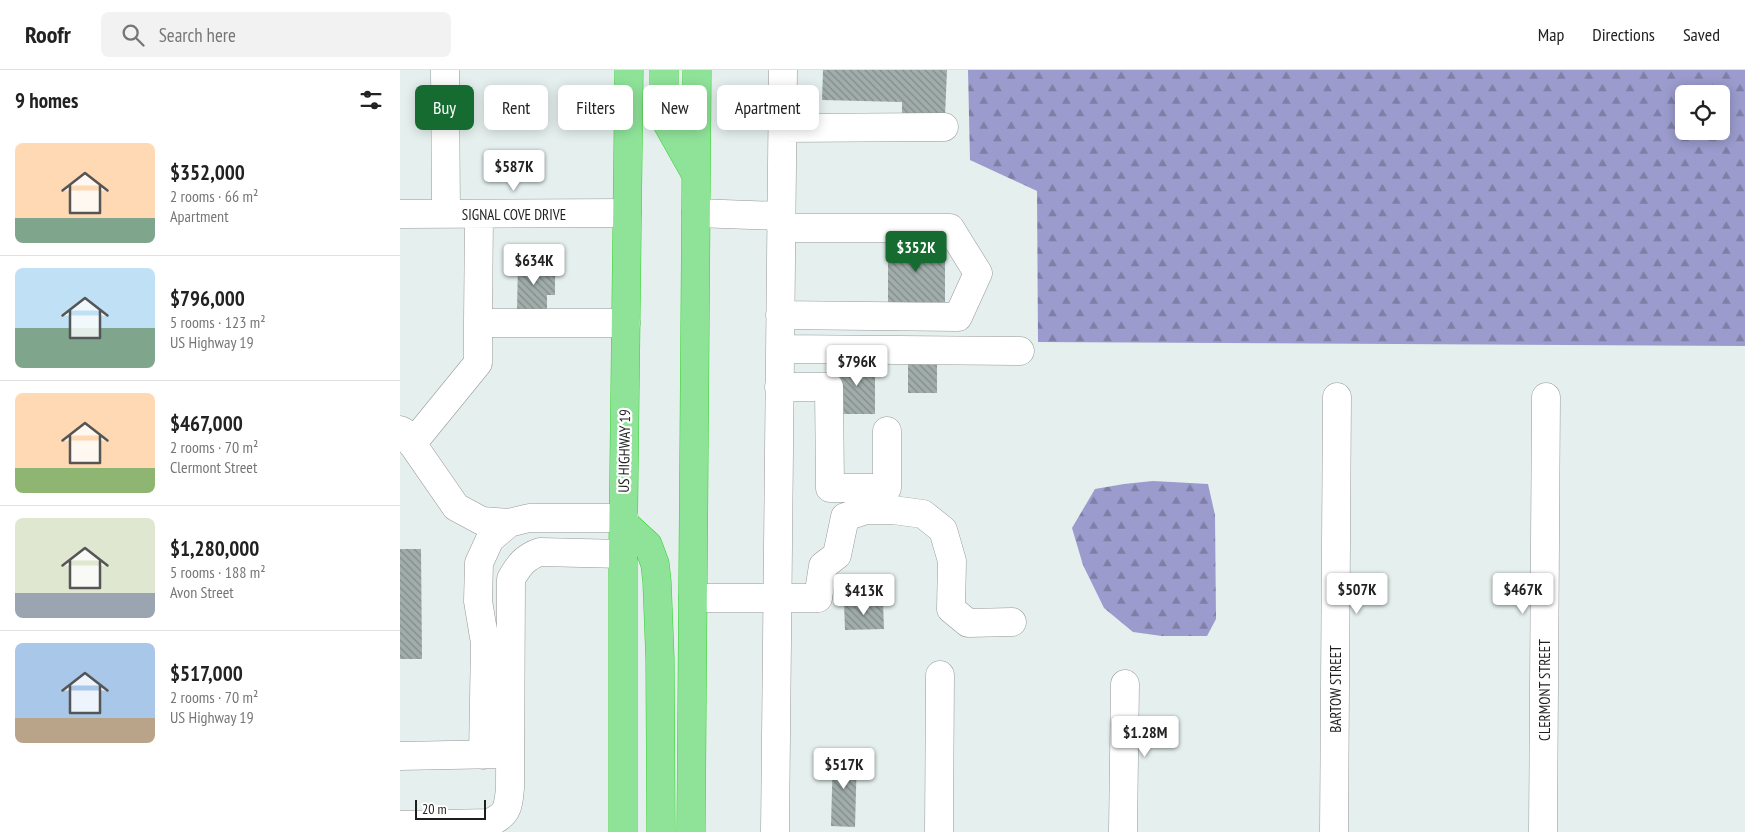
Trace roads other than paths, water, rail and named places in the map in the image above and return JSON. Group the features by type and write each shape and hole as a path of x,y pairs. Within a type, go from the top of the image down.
{"highway":[{"name":"US HIGHWAY 19","path":"623,832 623,554 629,70"},
{"path":"664,70 664,118 696,174"},
{"path":"691,832 697,70"},
{"path":"624,521 648,545 655,564 658,582 661,832"}],"street":[{"path":"445,70 446,214"},
{"path":"783,70 783,85"},
{"path":"819,128 944,127"},
{"path":"775,832 782,130"},
{"name":"SIGNAL COVE DRIVE","path":"400,214 628,213"},
{"path":"696,213 781,222 950,228 978,273 958,317 780,315"},
{"path":"479,214 478,363 406,437 456,507 482,521 509,523 529,518 624,521"},
{"path":"478,323 626,324"},
{"path":"780,349 1020,351"},
{"path":"779,388 829,387 830,488 887,488 887,431"},
{"name":"BARTOW STREET","path":"1334,832 1337,397"},
{"name":"CLERMONT STREET","path":"1543,832 1546,397"},
{"path":"693,598 818,598 824,566 837,555 846,517 866,510 893,510 923,514 943,530 952,561 951,609 968,623 1012,622"},
{"path":"400,825 489,823 502,816 509,802 497,755 478,601 479,563 490,539 509,523"},
{"path":"497,755 512,579 519,565 529,555 540,552 623,554"},
{"path":"939,832 940,675"},
{"path":"1122,832 1125,684"},
{"path":"405,749 497,755"}]}
